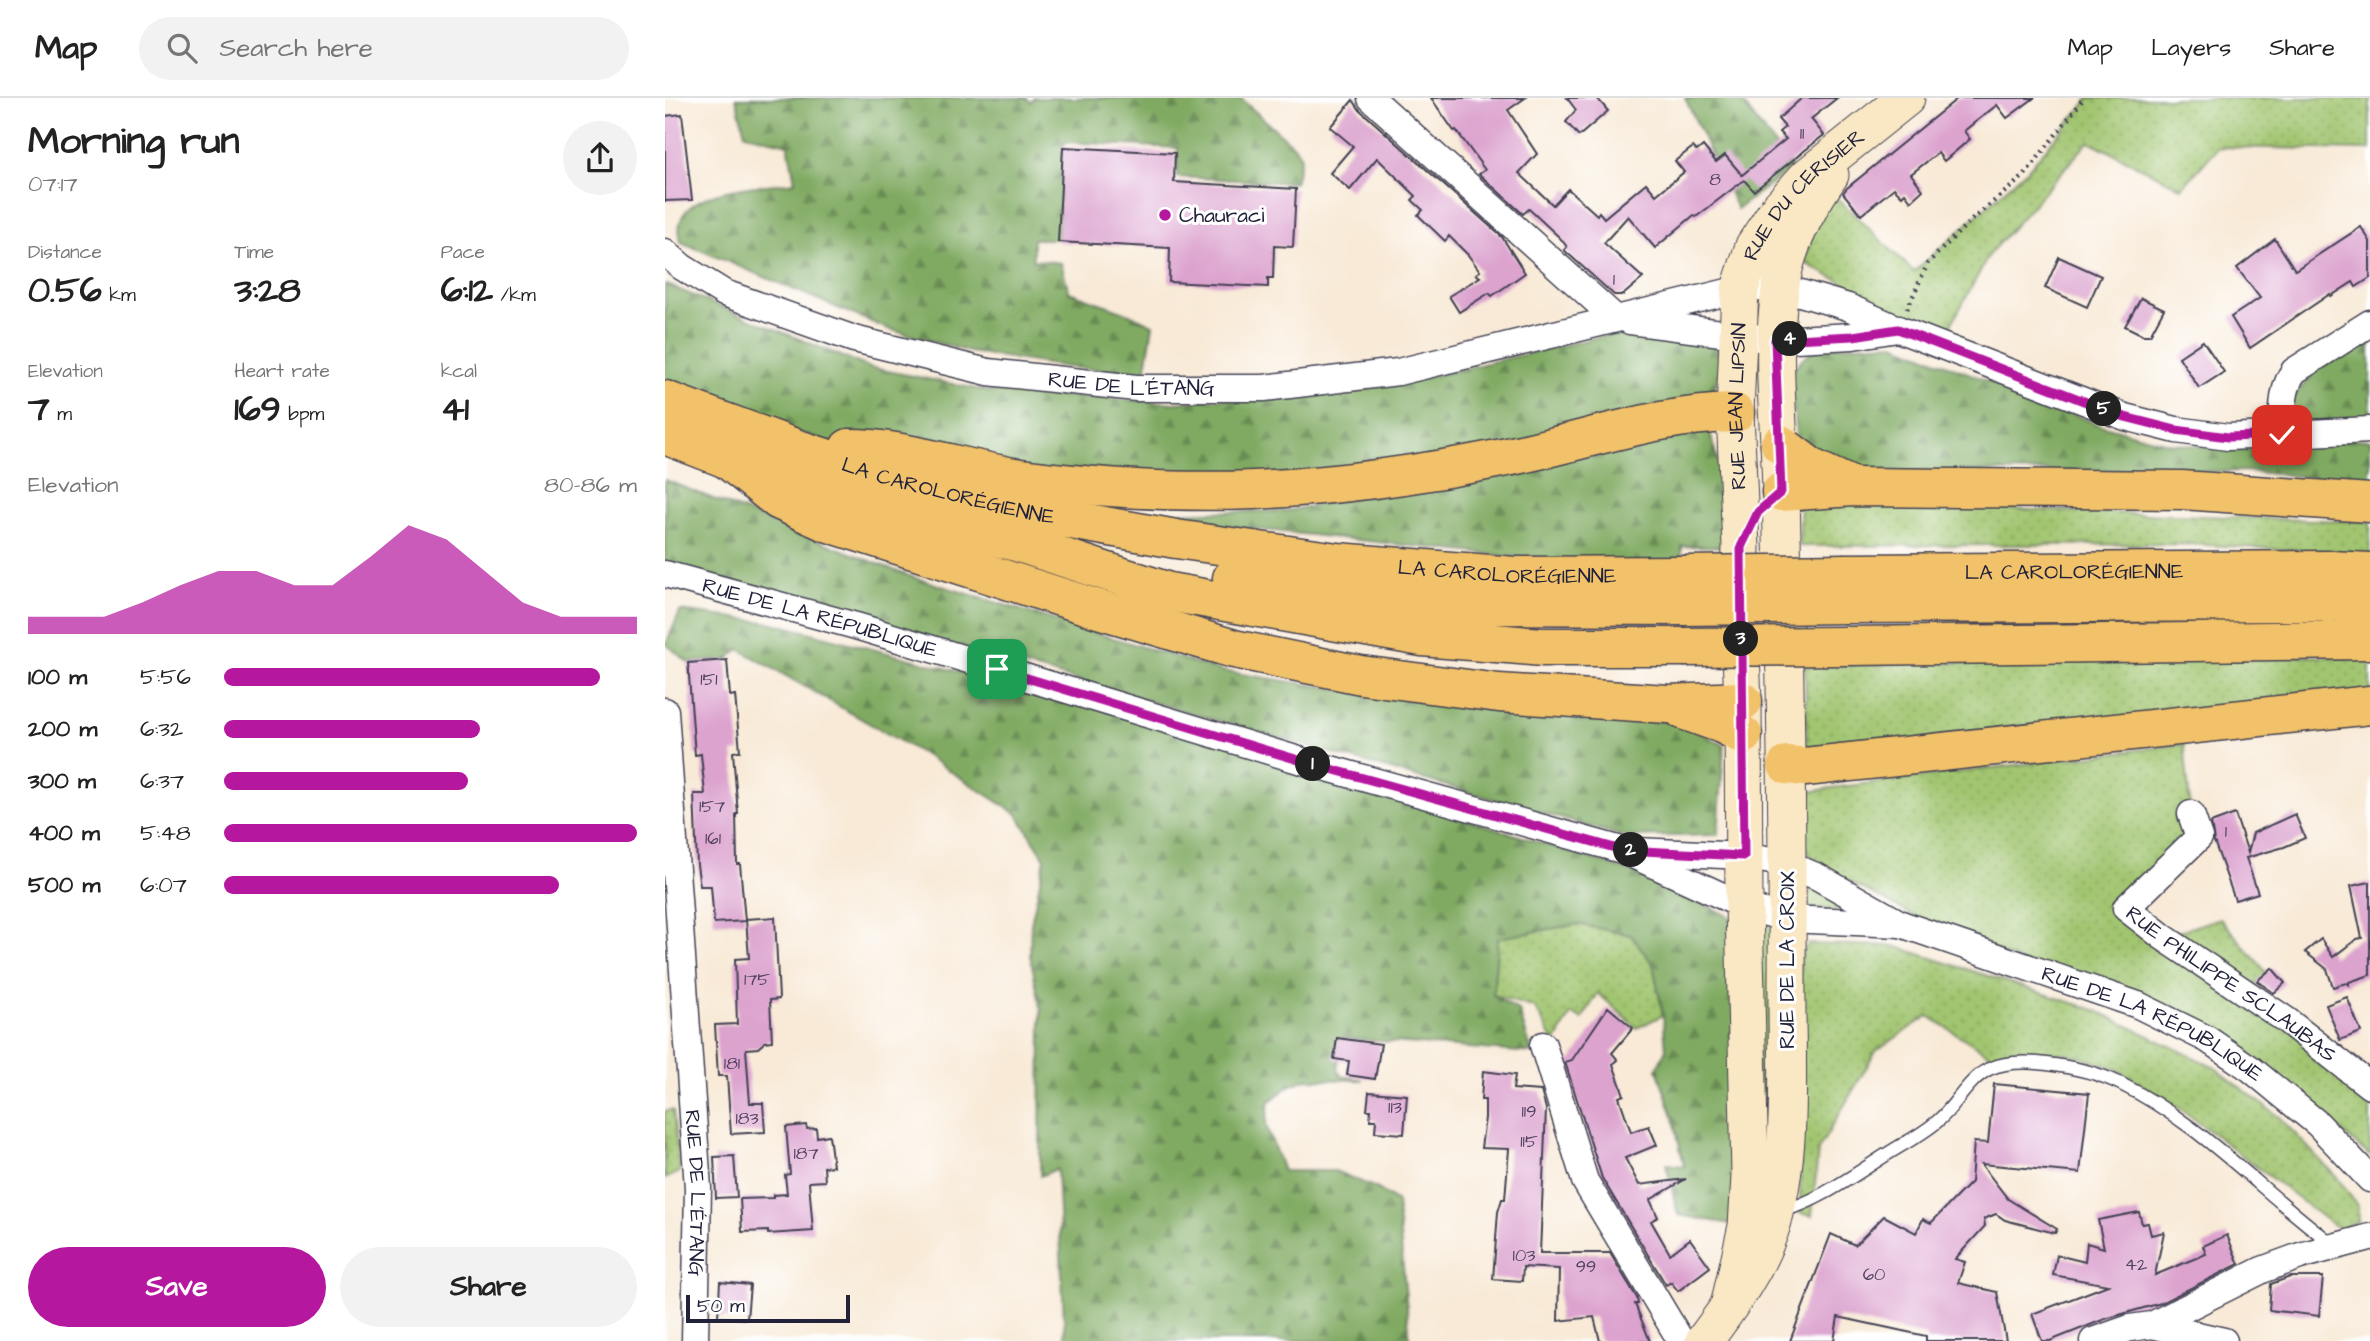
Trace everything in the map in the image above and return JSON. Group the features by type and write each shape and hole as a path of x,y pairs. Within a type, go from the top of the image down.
{"highway":[{"name":"LA CAROLORÉGIENNE","path":"665,400 795,448 891,479 1022,511 1216,545 1337,562 1682,590"},
{"path":"795,448 875,448 1020,477 1131,489 1253,490 1364,482 1507,457 1666,419 1705,413 1735,413"},
{"name":"LA CAROLORÉGIENNE","path":"665,435 727,459 883,508 1016,542 1169,592 1422,637 1543,647 2370,640"},
{"path":"1780,444 1812,468 1853,487"},
{"path":"727,459 778,500 826,522 1095,608 1234,649 1361,676 1485,691 1668,704 1722,724 1743,718"},
{"path":"1781,492 1853,487 2182,490 2370,503"},
{"name":"LA CAROLORÉGIENNE","path":"1016,542 1180,571 1333,592 1469,605 1682,590 1845,589 2331,570 2370,572"},
{"name":"LA CAROLORÉGIENNE","path":"1845,589 2370,605"},
{"path":"1787,765 1819,765 2370,705"}],"street":[{"path":"1371,98 1615,318"},
{"path":"1855,140 1906,98"},
{"name":"RUE DU CERISIER","path":"1780,287 1793,242 1816,195 1855,140"},
{"name":"RUE DU CERISIER","path":"1740,289 1754,246 1779,208 1808,176 1855,140"},
{"name":"RUE DE L'ÉTANG","path":"665,252 724,293 854,338 988,372 1136,388 1264,388 1398,372 1740,289 1780,287 1848,307 2125,417 2176,430 2228,437 2370,430"},
{"name":"RUE JEAN LIPSIN","path":"1780,287 1775,340 1783,606"},
{"name":"RUE JEAN LIPSIN","path":"1739,608 1741,547 1735,413 1740,289"},
{"name":"RUE DE L'ÉTANG","path":"1615,318 1775,340 1853,336 1898,329"},
{"path":"2282,435 2284,394 2294,371 2370,323"},
{"path":"1735,413 1780,444"},
{"path":"1741,547 1758,512 1781,492"},
{"name":"RUE DE LA RÉPUBLIQUE","path":"665,574 856,626 1302,761 1622,850 1744,906 1787,919 1901,924"},
{"name":"RUE DE LA CROIX","path":"1704,1341 1754,1265 1772,1225 1786,1151 1787,765 1783,606"},
{"name":"RUE DE LA CROIX","path":"1730,1302 1747,1226 1750,1176 1739,608"},
{"path":"1785,680 1765,694 1743,718 1787,765"},
{"name":"RUE DE L'ÉTANG","path":"665,711 698,1188 695,1341"},
{"name":"RUE PHILIPPE SCLAUBAS","path":"2191,814 2199,837 2126,908 2163,937 2286,1020 2370,1086"},
{"name":"RUE DE LA RÉPUBLIQUE","path":"1622,850 1744,856 1787,864 1818,877 1901,924 2138,1004 2207,1039 2251,1069 2338,1143 2370,1179"},
{"path":"1543,1045 1585,1181 1681,1341"},
{"path":"2093,1341 2130,1328 2152,1325 2262,1270 2370,1237"},
{"path":"2152,1325 2224,1341"}],"lane":[{"path":"1775,1211 1803,1205 1920,1134 1940,1119 1974,1081 1990,1069 2027,1061 2077,1068 2116,1082 2148,1098 2196,1132 2299,1220 2336,1246"}],"path":[{"path":"1898,329 1928,263 1968,223 2024,176 2084,98"}],"green space":[{"path":"736,98 1026,98 1031,102 1034,98 1240,98 1294,146 1301,157 1295,183 1177,177 1178,148 1064,142 1059,239 1033,239 1033,260 1061,263 1069,292 1153,325 1145,374 1067,367 970,352 888,329 681,242 680,224 687,210 701,200 740,188 795,182 788,144 745,134"},
{"path":"1685,98 1739,98 1792,168 1737,209"},
{"path":"2090,98 2370,98 2370,150 2218,147 2182,188 2089,141 1990,253 1945,336 1805,263 1823,185 1914,272 2028,169"},
{"path":"665,284 868,367 987,391 1175,403 1411,381 1654,324 1709,332 1720,355 1722,368 1705,414 1741,547 1682,546 1682,575 1106,513 1286,511 1502,469 1212,489 920,472 665,389"},
{"path":"2365,340 2370,344 2370,430 2282,435 2292,398 2317,370"},
{"path":"1892,343 2100,425 2168,443 2247,450 2330,438 2370,440 2370,483 2245,471 1846,472 1796,435 1790,375 1802,359 1818,347"},
{"path":"665,480 909,576 1222,671 1383,696 1679,722 1724,745 1718,835 1626,837 665,563"},
{"path":"1801,502 2370,522 2370,554 2187,544 1799,546"},
{"path":"680,611 773,623 1201,735 1639,874 1731,917 1743,1051 1731,1224 1678,1215 1666,1164 1684,1166 1674,1119 1657,1069 1666,1049 1663,1015 1653,964 1631,935 1578,924 1498,938 1493,995 1519,1011 1532,1053 1341,1038 1338,1070 1342,1076 1363,1080 1306,1079 1289,1086 1269,1102 1266,1125 1283,1171 1335,1171 1378,1189 1397,1202 1410,1341 1065,1341 1057,1169 1040,1176 1041,1009 1030,955 1031,924 1045,858 1017,814 928,757 739,649 727,660 689,663 666,644"},
{"path":"2296,656 2370,658 2370,701 1824,753 1807,746 1805,666"},
{"path":"2184,744 2191,814 2199,837 2126,908 2163,937 2220,918 2267,973 2247,993 2366,1092 2370,1108 2370,1156 2260,1063 1919,919 1821,866 1804,844 1802,799 1805,793"},
{"path":"1801,889 1814,891 1860,912 1800,907"},
{"path":"1578,924 1631,935 1653,964 1663,1015 1637,1028 1598,993 1582,1019 1571,1014 1555,1043 1535,1008 1493,995 1498,938"},
{"path":"1758,925 1776,929 1776,1156 1755,1230"},
{"path":"1808,944 1894,946 2095,1010 2214,1067 2279,1117 2339,1180 2358,1207 2358,1221 2342,1229 2333,1225 2182,1110 2115,1068 2067,1053 2018,1054 1995,1058 1928,1016 1876,1051 1818,1150 1812,1216 1800,1213 1800,968 1801,954"},
{"path":"673,1110 680,1172 665,1179 665,1111"}],"building":[{"path":"1431,98 1525,98 1508,110 1537,154 1519,173 1553,205 1568,189 1604,218 1646,183 1656,195 1684,172 1675,161 1693,147 1697,151 1703,146 1716,162 1725,155 1742,175 1786,139 1779,132 1785,127 1778,119 1802,98 1837,98 1811,119 1824,135 1754,191 1744,180 1696,217 1694,215 1655,248 1628,216 1604,243 1643,278 1623,295 1614,295 1564,250 1567,247 1560,238 1529,209 1523,214 1479,174 1485,170"},
{"path":"1567,98 1597,98 1608,111 1579,136 1566,122 1576,110"},
{"path":"1958,98 2034,98 2007,118 1997,105 1964,131 1970,139 1944,161 1938,153 1911,174 1923,190 1911,201 1905,193 1902,196 1894,188 1861,215 1843,193 1847,188"},
{"path":"1353,100 1360,110 1502,237 1525,273 1492,296 1489,293 1459,312 1449,296 1480,277 1476,274 1480,271 1449,236 1445,241 1418,215 1423,210 1412,200 1416,196 1377,158 1350,190 1330,173 1353,146 1330,127"},
{"path":"682,114 692,200 665,201 665,116"},
{"name":"Chauraci","path":"1063,147 1175,153 1174,182 1296,189 1293,247 1274,246 1273,278 1268,278 1268,287 1169,282 1170,248 1058,242"},
{"path":"2361,227 2370,241 2370,278 2356,287 2353,282 2331,296 2330,294 2250,348 2231,317 2260,298 2237,268 2275,239 2295,270"},
{"path":"2059,257 2101,276 2087,307 2045,288"},
{"path":"2141,298 2164,309 2150,335 2143,335 2125,326"},
{"path":"2203,341 2224,372 2199,388 2179,357"},
{"path":"727,660 730,696 735,695 740,751 733,752 738,814 737,864 740,864 745,921 714,923 711,886 700,886 697,865 694,794 705,794 701,754 695,755 688,663"},
{"path":"2235,814 2248,853 2253,833 2295,814 2305,838 2246,858 2258,893 2235,900 2214,841 2211,823"},
{"path":"2370,882 2370,975 2349,982 2349,985 2346,983 2333,987 2327,969 2305,952 2321,939 2333,957 2362,938 2351,886"},
{"path":"775,917 779,999 770,1000 772,1041 765,1042 758,1048 746,1049 750,1103 763,1103 765,1132 731,1134 727,1076 718,1076 715,1025 737,1024 735,959 749,958 746,919"},
{"path":"2272,968 2285,983 2274,993 2257,981"},
{"path":"2347,997 2361,1032 2340,1040 2326,1005"},
{"path":"1608,1007 1633,1028 1612,1053 1618,1060 1613,1064 1624,1095 1619,1097 1631,1132 1649,1126 1657,1145 1625,1158 1639,1185 1686,1179 1650,1200 1658,1217 1651,1221 1670,1254 1690,1239 1710,1267 1678,1291 1671,1282 1666,1285 1602,1178 1565,1062 1572,1060"},
{"path":"1337,1038 1381,1044 1375,1079 1347,1075 1349,1061 1334,1059"},
{"path":"1483,1071 1515,1075 1513,1089 1541,1091 1546,1109 1540,1253 1610,1253 1637,1298 1638,1304 1635,1304 1650,1341 1600,1341 1594,1317 1558,1321 1559,1269 1523,1267 1522,1281 1493,1279 1498,1212 1502,1199 1505,1199 1509,1149 1481,1148 1485,1118 1485,1100 1481,1100"},
{"path":"1994,1084 2089,1093 2080,1173 1981,1164 2008,1199 2057,1229 2055,1233 2005,1220 1996,1214 1984,1219 1985,1226 1955,1259 1965,1262 1958,1283 1997,1292 2006,1341 1926,1341 1926,1336 1838,1317 1834,1341 1790,1341 1831,1234 1855,1245 1884,1216 1916,1233 1923,1219 1931,1223 1971,1182 1974,1142 1988,1143"},
{"path":"1369,1092 1407,1095 1404,1134 1375,1132 1376,1120 1370,1120 1371,1110 1367,1110"},
{"path":"806,1125 807,1129 816,1128 817,1137 829,1135 833,1166 824,1167 825,1181 809,1182 813,1231 768,1234 768,1231 742,1232 740,1199 773,1198 773,1195 787,1194 785,1175 790,1174 786,1127"},
{"path":"734,1156 737,1197 716,1198 714,1157"},
{"path":"2139,1212 2142,1224 2148,1223 2151,1235 2164,1232 2155,1275 2206,1254 2203,1246 2227,1235 2239,1264 2161,1303 2105,1319 2050,1341 2042,1341 2032,1314 2108,1285 2053,1275 2057,1255 2085,1262 2087,1243 2104,1248 2098,1220"},
{"path":"2290,1277 2323,1277 2319,1316 2269,1310 2271,1284"},
{"path":"720,1282 750,1285 747,1319 718,1317"}],"place":[{"name":"Chauraci","path":"1165,215"}],"route":[{"path":"997,669 1302,761 1622,850 1744,856 1743,701 1739,608 1741,547 1758,512 1781,492 1775,340 1853,336 1898,329 2125,417 2176,430 2228,437 2282,435"}]}
